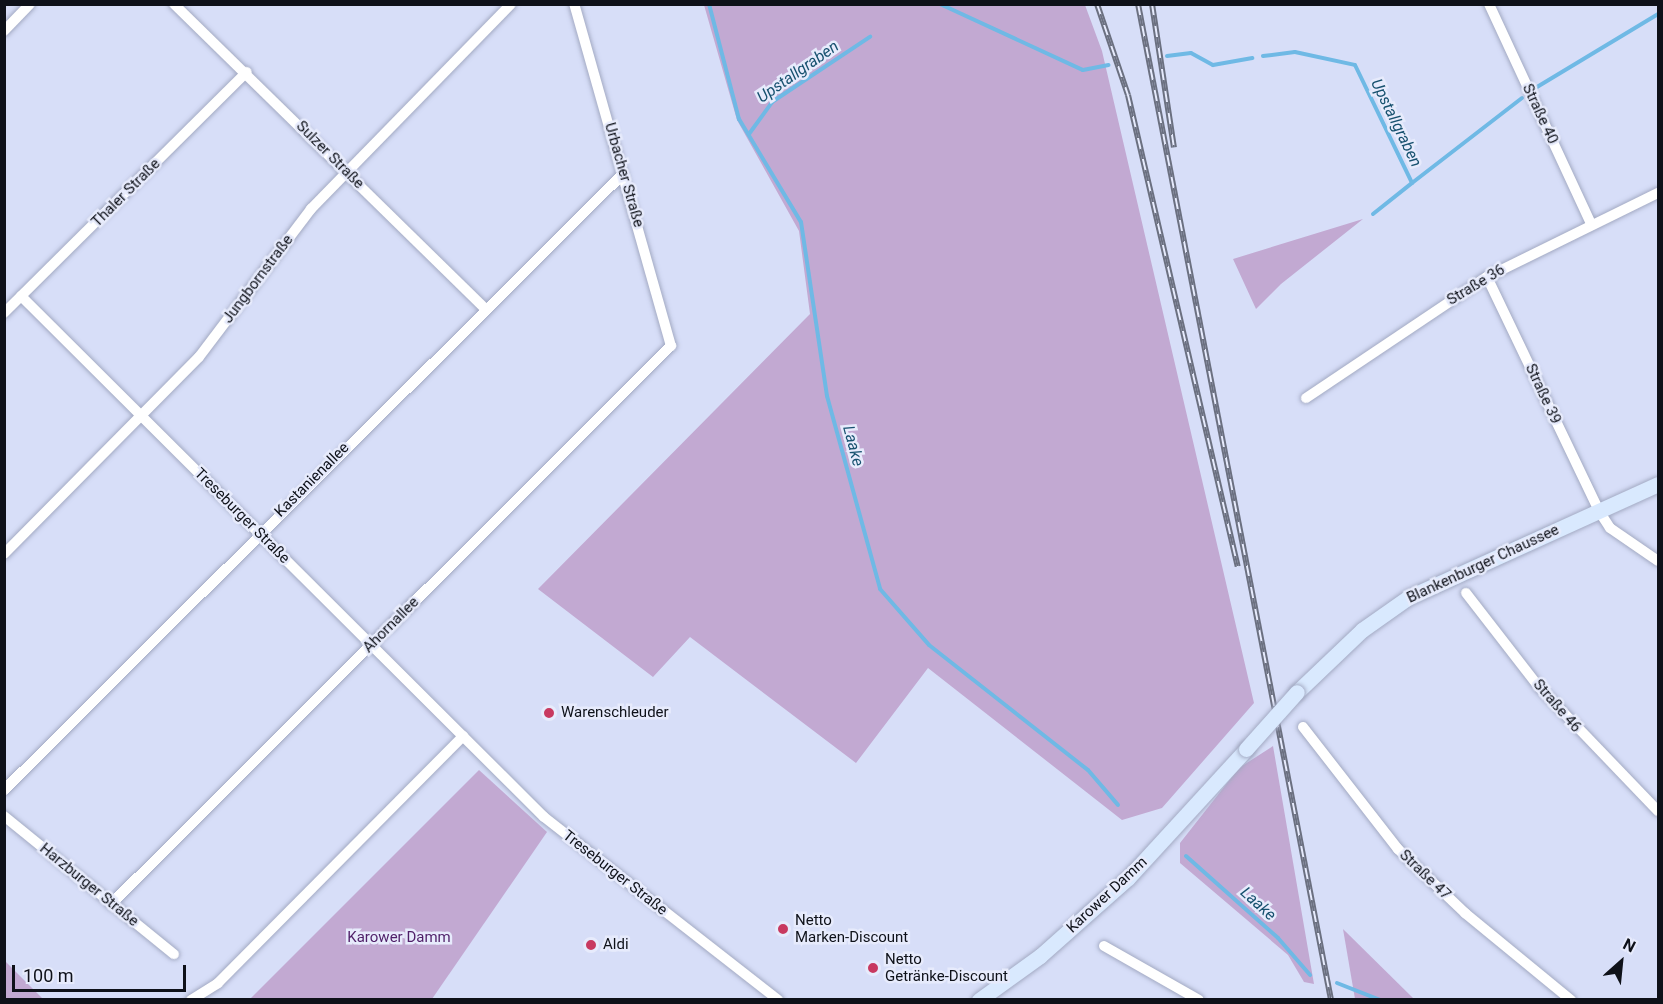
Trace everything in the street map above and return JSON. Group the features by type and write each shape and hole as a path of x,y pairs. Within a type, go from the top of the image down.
{"main road":[{"name":"Blankenburger Chaussee","path":"1221,777 1297,692 1362,630 1409,597 1659,484"},
{"name":"Karower Damm","path":"980,999 1040,956 1156,849 1221,777"}],"street":[{"path":"4,31 30,4"},
{"name":"Jungbornstraße","path":"4,555 199,357 311,209 511,4"},
{"name":"Urbacher Straße","path":"574,4 671,346"},
{"name":"Straße 40","path":"1489,4 1591,224"},
{"name":"Sulzer Straße","path":"176,5 247,72 484,308"},
{"name":"Thaler Straße","path":"4,313 247,72"},
{"name":"Kastanienallee","path":"4,790 484,308 623,174"},
{"name":"Straße 36","path":"1305,398 1488,277 1591,224 1659,193"},
{"name":"Straße 39","path":"1488,277 1599,511 1610,528 1659,561"},
{"name":"Treseburger Straße","path":"21,296 544,818 777,999"},
{"name":"Ahornallee","path":"111,904 671,346"},
{"name":"Straße 46","path":"1466,593 1539,687 1659,811"},
{"name":"Straße 47","path":"1303,727 1398,849 1465,913 1571,999"},
{"path":"191,999 218,982 463,736"},
{"name":"Harzburger Straße","path":"4,816 174,954"},
{"path":"1104,946 1199,999"}],"green space":[{"path":"704,5 1085,5 1102,51 1254,703 1162,808 1122,820 928,668 856,763 690,637 653,677 538,589 810,314 799,231 737,120"},
{"path":"1363,219 1281,284 1256,309 1233,259"},
{"path":"1273,746 1314,984 1304,982 1288,955 1180,863 1180,843 1239,768"},
{"name":"Karower Damm","path":"479,770 547,832 432,999 250,999"},
{"path":"1343,929 1414,999 1355,999"},
{"path":"5,961 43,999 5,999"}],"waterway":[{"name":"Laake","path":"709,4 739,119 801,222 827,396 880,589 929,645 1088,770 1118,805"},
{"name":"Upstallgraben","path":"940,4 1083,70 1109,65"},
{"name":"Upstallgraben","path":"1537,87 1658,14"},
{"name":"Upstallgraben","path":"749,134 772,102 870,37"},
{"name":"Upstallgraben","path":"1263,56 1295,52 1355,65 1412,183 1522,98"},
{"name":"Upstallgraben","path":"1167,56 1191,53 1213,65 1252,58"},
{"path":"1373,214 1412,183"},
{"name":"Laake","path":"1186,856 1278,938 1310,975"},
{"name":"Laake","path":"1337,983 1380,1000"}],"railway":[{"path":"1097,4 1128,95 1238,566"},
{"path":"1138,4 1331,1000"},
{"path":"1152,4 1174,147"}],"place":[{"name":"Warenschleuder","path":"549,713"},
{"name":"Netto Marken-Discount","path":"783,929"},
{"name":"Aldi","path":"591,945"},
{"name":"Netto Getränke-Discount","path":"873,968"}]}
